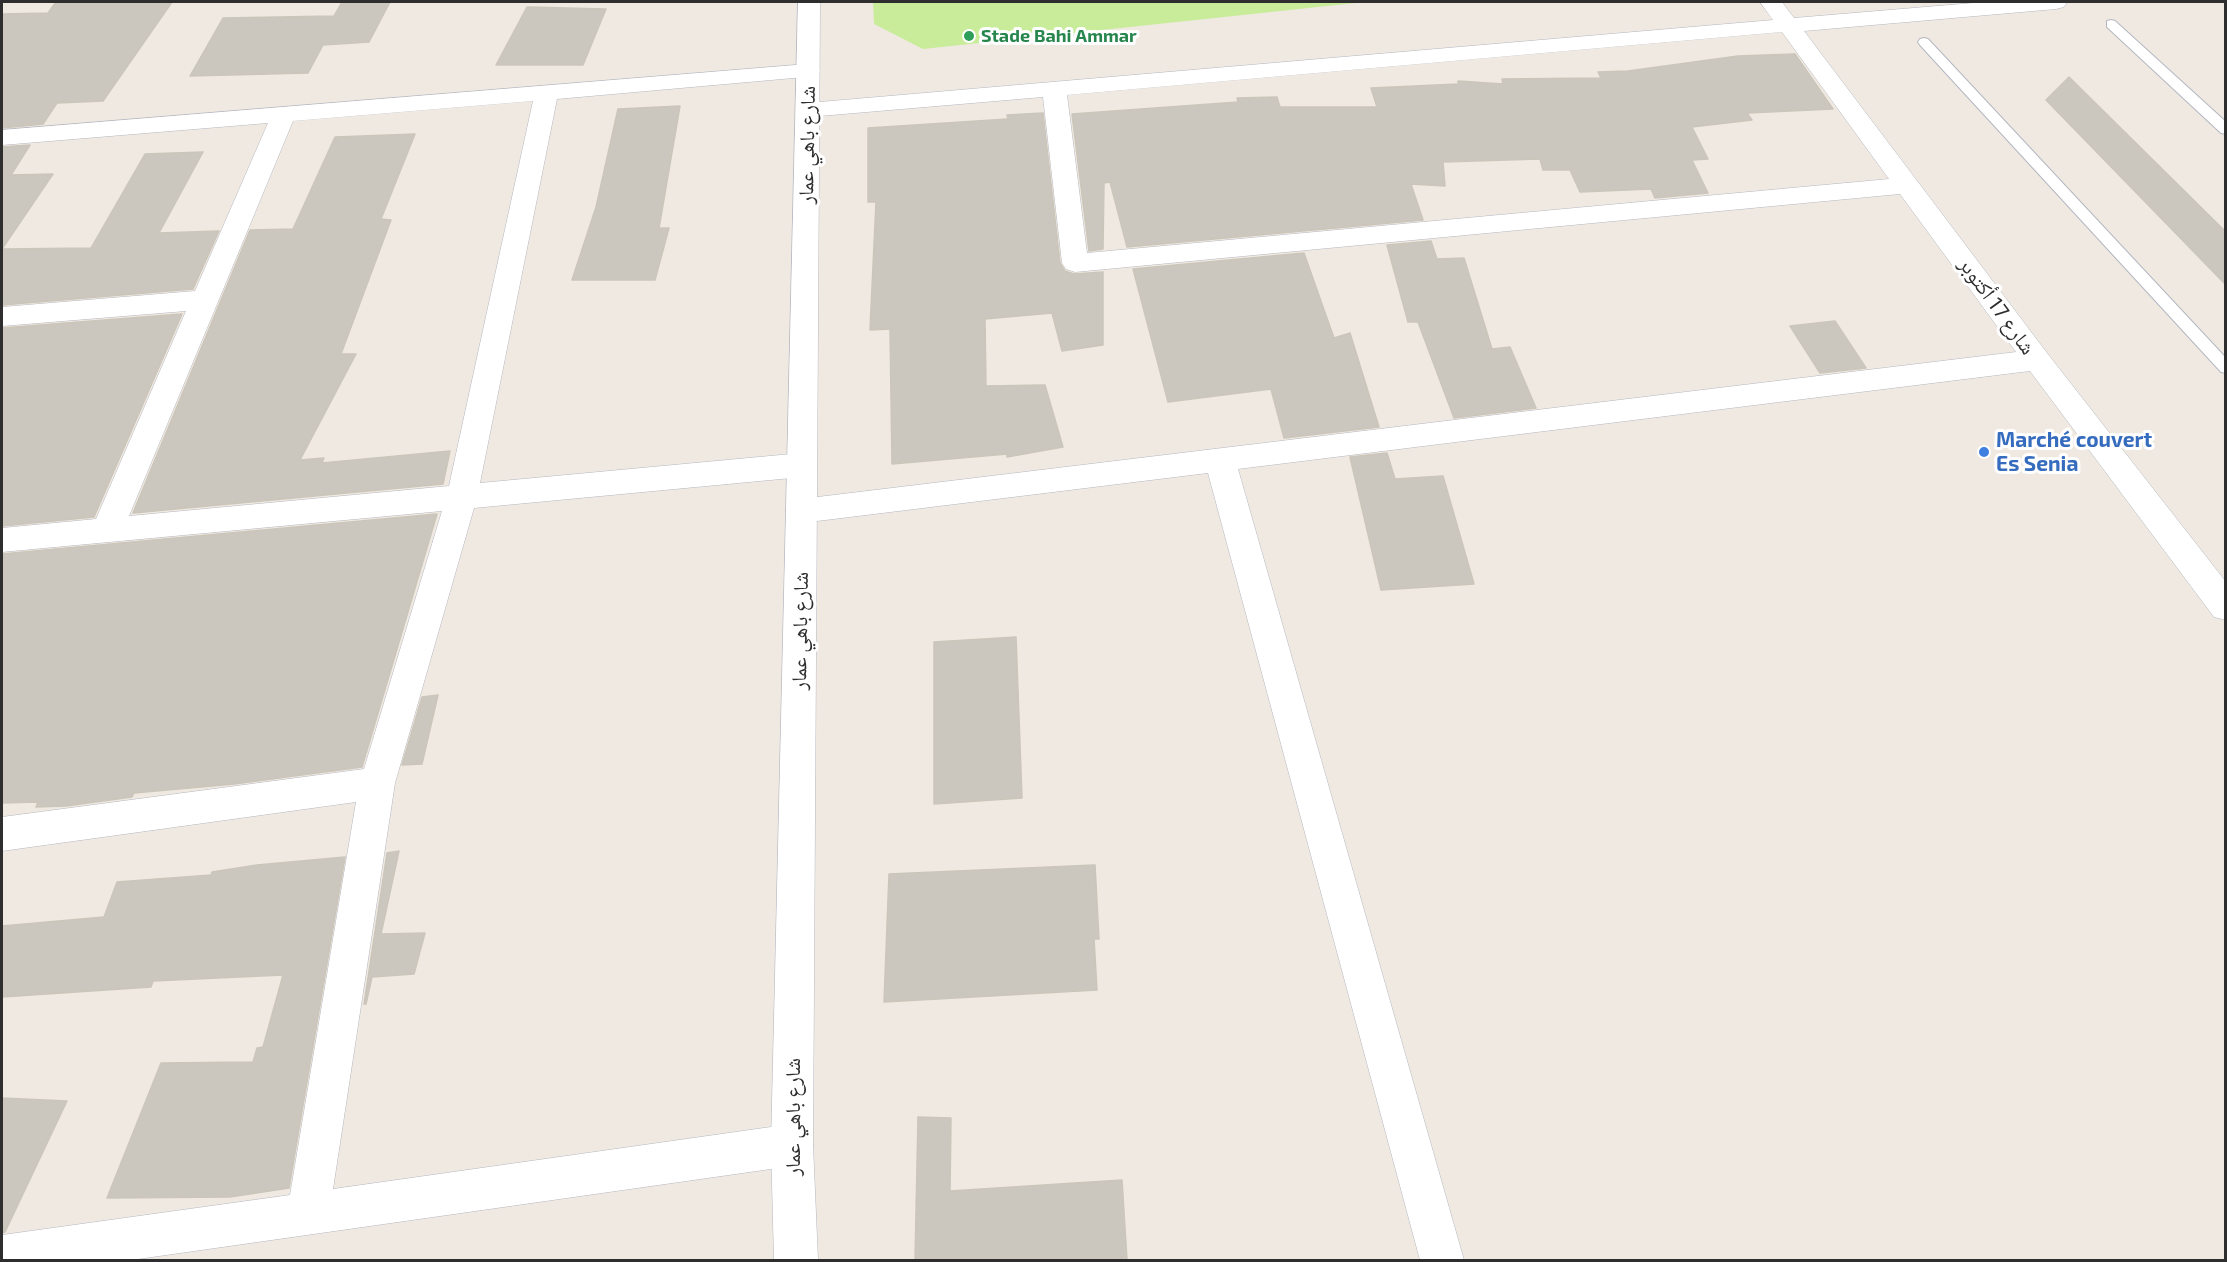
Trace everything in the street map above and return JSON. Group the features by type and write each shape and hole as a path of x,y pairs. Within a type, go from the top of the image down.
{"street":[{"name":"شارع باهي عمار","path":"796,1260 792,1145 801,511 814,88 809,2"},
{"path":"2,136 547,91 814,88 1054,89 1778,11 1822,2"},
{"path":"1321,44 1778,11 2056,2"},
{"name":"شارع 17 أكتوبر","path":"1778,11 2037,360 2226,607"},
{"path":"1054,89 1075,263 1908,185"},
{"path":"308,1214 377,783 462,497 547,91"},
{"path":"107,530 284,113"},
{"path":"2,316 205,300"},
{"path":"801,511 2037,360"},
{"path":"1220,460 1442,1260"},
{"path":"2,540 802,465"},
{"path":"2,834 377,783"},
{"path":"2,1257 792,1145"}],"lane":[{"path":"2112,24 2226,130"},
{"path":"1924,42 2226,368"}],"green space":[{"name":"Stade Bahi Ammar","path":"873,2 1365,2 923,49 874,24"}],"building":[{"path":"56,2 172,2 103,101 57,103 43,124 2,128 2,14 48,13"},
{"path":"342,2 390,2 369,42 323,45 308,73 190,76 223,18 334,16"},
{"path":"527,7 606,9 583,65 496,65"},
{"path":"1795,54 1833,109 1747,113 1752,120 1692,127 1708,159 1692,160 1708,193 1655,198 1651,189 1580,192 1570,170 1543,170 1540,159 1443,162 1445,186 1411,184 1423,220 1127,247 1110,182 1104,183 1103,249 1089,251 1072,114 1238,102 1237,98 1277,97 1280,107 1377,107 1371,88 1458,84 1458,81 1503,84 1502,79 1601,78 1598,72 1628,71 1738,56"},
{"path":"2069,77 2226,232 2226,285 2046,100"},
{"path":"680,106 659,228 669,228 655,280 572,280 596,207 618,109"},
{"path":"1043,113 1060,263 1065,271 1074,274 1103,272 1103,345 1062,351 1052,313 985,319 986,386 1045,385 1063,447 1007,457 1007,454 892,464 890,329 870,330 876,202 868,202 868,128 1008,119 1007,115"},
{"path":"415,134 381,219 391,220 341,354 356,354 300,460 324,458 322,463 450,451 443,484 133,513 250,230 293,229 335,137"},
{"path":"30,145 11,175 53,174 2,249 2,147"},
{"path":"203,152 159,233 219,231 193,289 2,305 2,249 91,248 145,154"},
{"path":"1431,241 1437,259 1464,258 1492,349 1510,347 1536,408 1454,418 1418,322 1408,322 1387,245"},
{"path":"1304,253 1334,338 1350,333 1379,427 1284,438 1271,389 1168,402 1133,269"},
{"path":"182,314 94,517 2,526 2,328"},
{"path":"1835,321 1866,368 1820,373 1790,326"},
{"path":"1387,453 1395,479 1443,476 1474,584 1381,590 1350,457"},
{"path":"437,514 362,767 234,784 134,793 132,797 66,806 36,807 38,802 2,803 2,554"},
{"path":"1016,637 1022,798 934,804 934,642"},
{"path":"438,695 422,764 402,765 422,697"},
{"path":"399,851 381,934 425,933 414,974 372,977 366,1004 364,1004 387,853"},
{"path":"345,857 289,1188 230,1197 107,1198 161,1063 253,1062 257,1048 263,1047 283,975 153,981 151,987 2,997 2,926 104,917 117,882 211,875 212,872 257,865"},
{"path":"1095,865 1099,939 1094,939 1097,990 884,1002 889,874"},
{"path":"2,1098 67,1101 5,1232 2,1233"},
{"path":"918,1117 951,1118 950,1191 1122,1180 1127,1260 915,1260"}],"place":[{"name":"Stade Bahi Ammar","path":"969,36"},
{"name":"Marché couvert Es Senia","path":"1984,452"}]}
